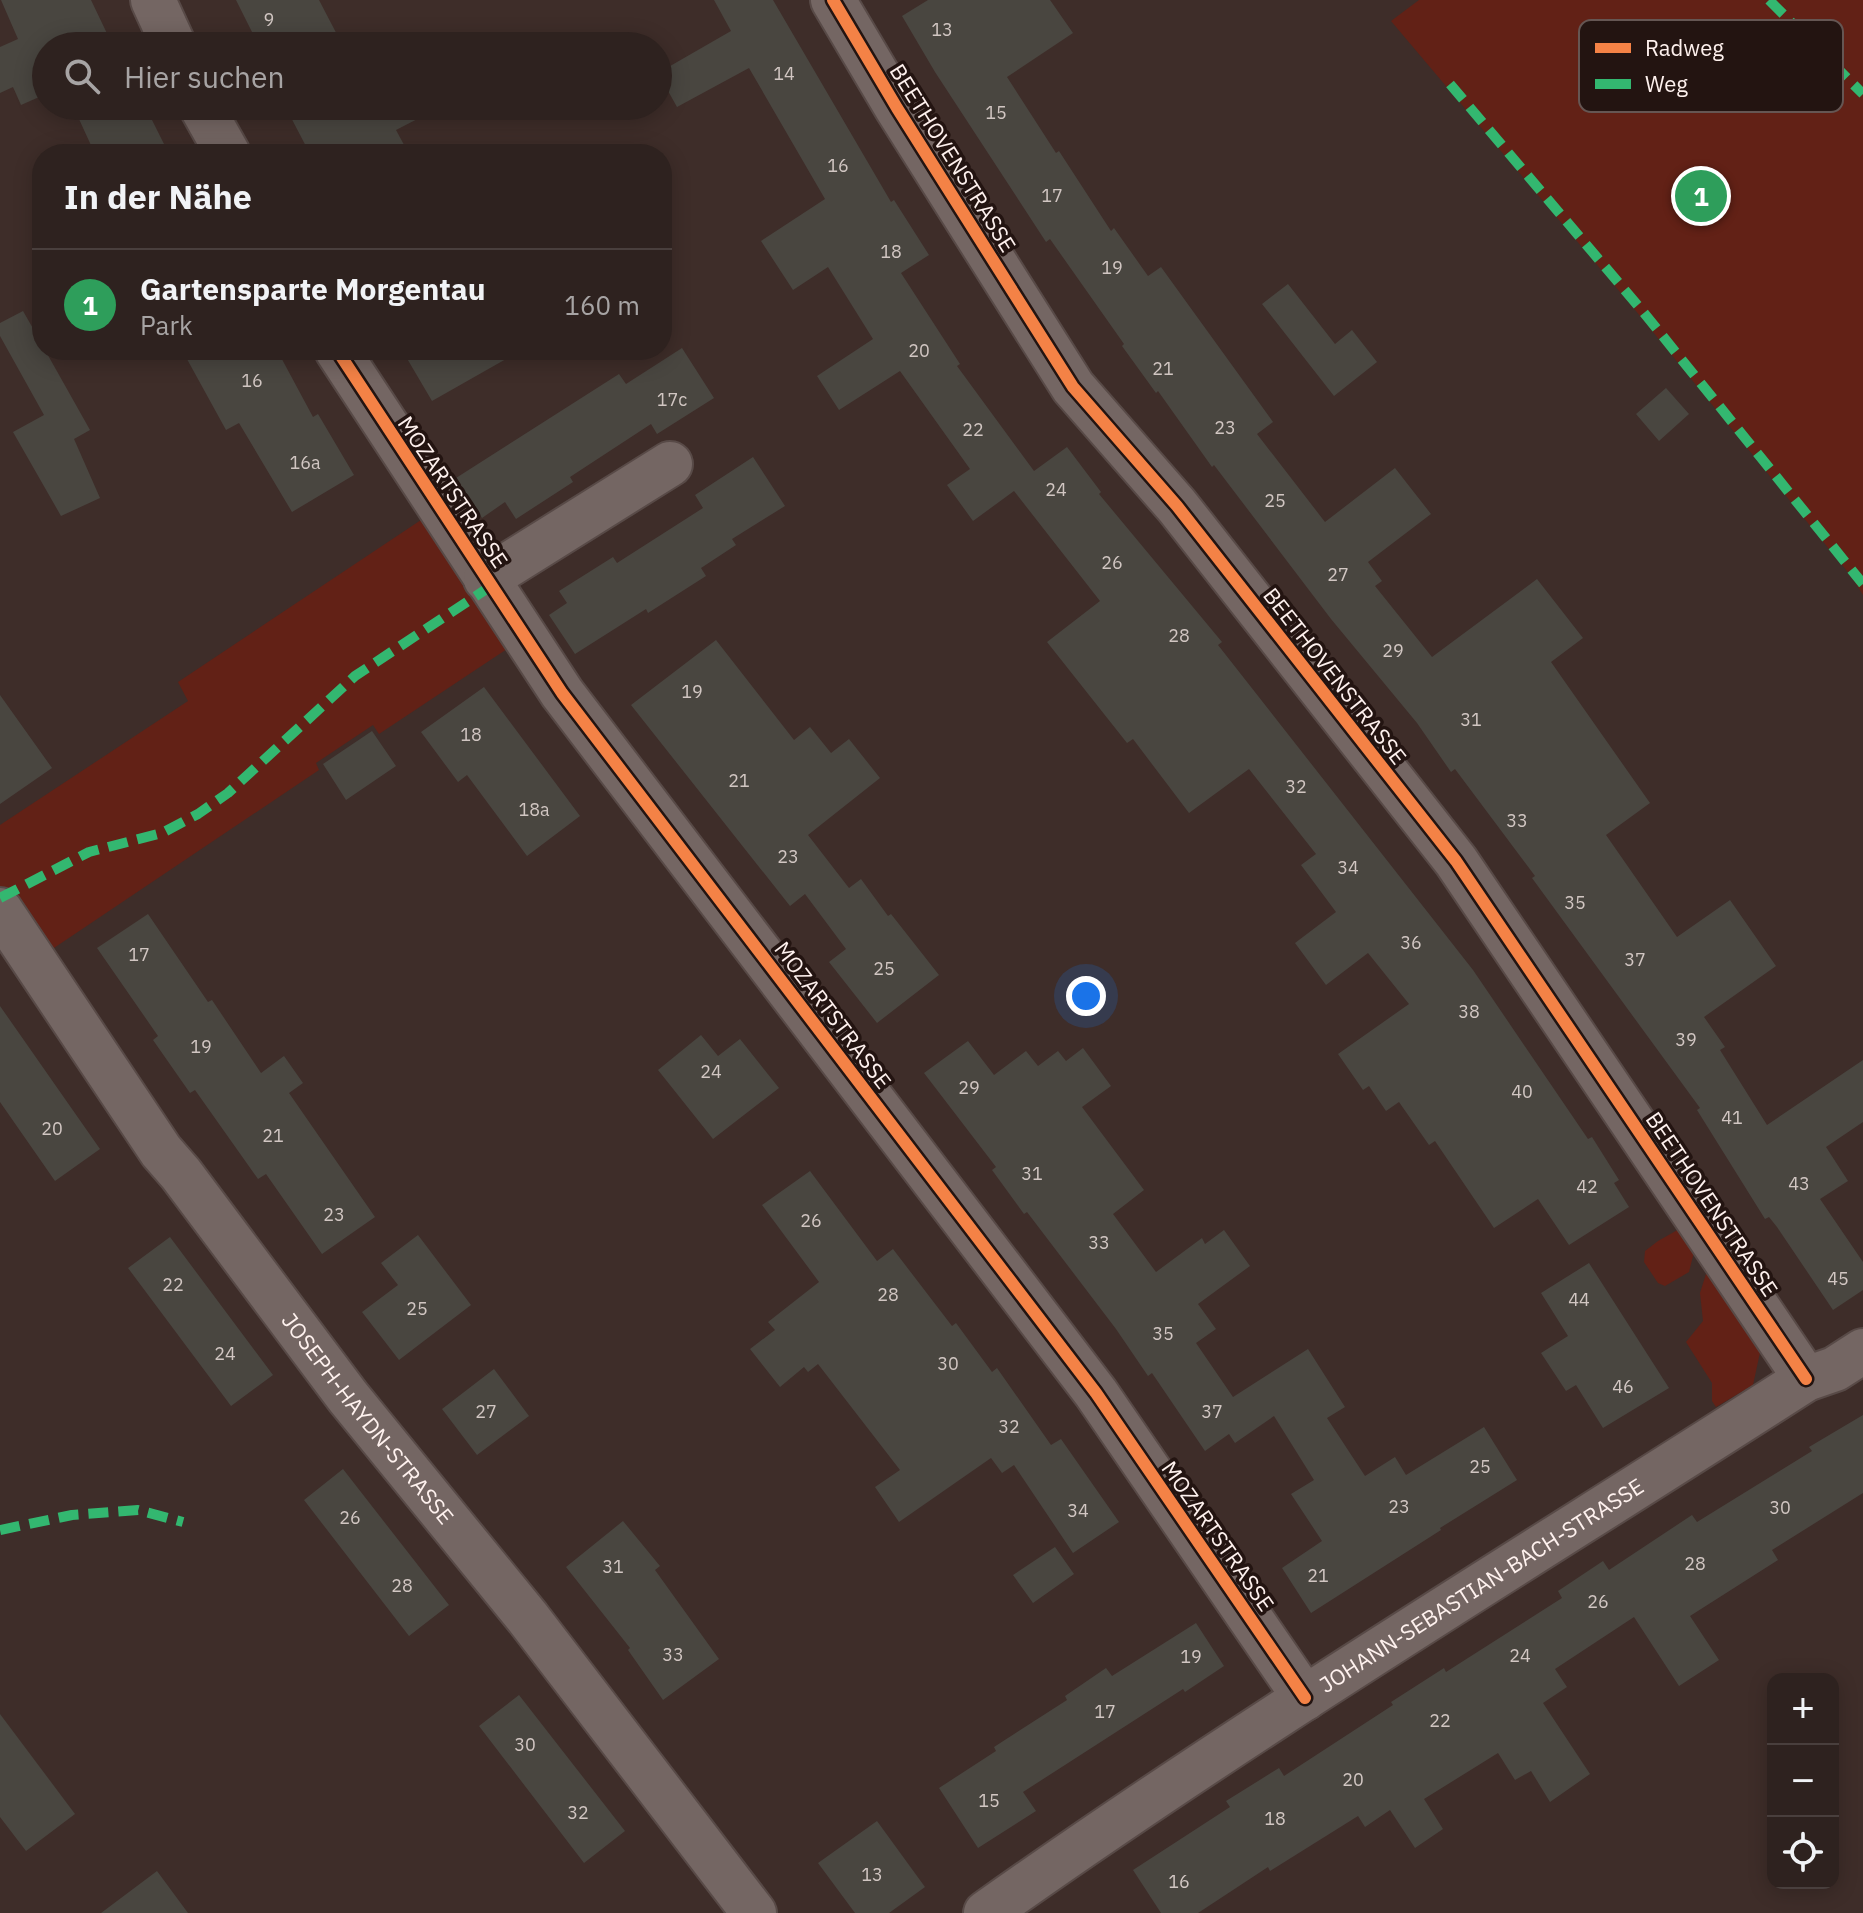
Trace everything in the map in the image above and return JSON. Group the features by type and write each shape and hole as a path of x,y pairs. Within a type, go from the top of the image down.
{"street":[{"path":"153,0 168,32"},
{"name":"BEETHOVENSTRASSE","path":"833,0 897,108 1073,387 1177,506 1456,861 1806,1379"},
{"path":"209,120 222,144"},
{"name":"MOZARTSTRASSE","path":"344,360 562,693 1096,1393 1305,1698"},
{"path":"486,579 670,464"},
{"name":"JOSEPH-HAYDN-STRASSE","path":"0,910 161,1151 191,1186 348,1397 528,1618 754,1913"},
{"name":"JOHANN-SEBASTIAN-BACH-STRASSE","path":"986,1913 1078,1848 1305,1698 1806,1379 1835,1369 1863,1351"}],"shaded area":[{"path":"1419,0 1863,0 1863,595 1851,576 1636,311 1391,21"},
{"path":"424,518 510,647 379,734 373,725 316,763 319,770 45,954 0,886 0,825 188,701 178,682"},
{"path":"1688,1224 1697,1240 1689,1272 1665,1286 1658,1283 1644,1262 1645,1251"},
{"path":"1710,1261 1761,1348 1753,1385 1716,1407 1712,1401 1712,1383 1686,1342 1703,1321 1700,1293"}],"building":[{"path":"1,0 91,0 106,32 32,32 32,100 21,105 13,87 0,93 0,47 18,39"},
{"path":"236,0 319,0 336,32 252,32"},
{"path":"714,0 773,0 891,202 894,200 929,255 901,273 960,364 957,366 1034,471 1067,447 1101,492 1099,494 1222,642 1218,645 1473,970 1588,1139 1592,1137 1619,1180 1614,1183 1629,1207 1569,1245 1538,1199 1494,1228 1435,1141 1429,1145 1399,1102 1386,1111 1369,1086 1363,1090 1338,1054 1409,1004 1368,953 1326,985 1295,943 1336,912 1301,865 1316,854 1249,769 1189,813 1133,739 1127,743 1047,642 1100,601 1014,491 973,521 947,485 970,469 900,371 839,410 817,376 873,339 828,267 793,290 761,241 825,199 749,68 677,107 672,98 672,65 731,31"},
{"path":"928,0 1050,0 1073,33 1007,77 1111,231 1114,228 1148,276 1161,267 1273,422 1257,434 1325,522 1395,468 1431,514 1368,562 1382,581 1375,586 1432,657 1537,579 1583,638 1551,662 1650,803 1606,835 1677,937 1730,900 1776,966 1704,1017 1725,1047 1720,1050 1767,1125 1863,1060 1863,1122 1826,1147 1848,1181 1820,1199 1863,1262 1863,1290 1833,1310 1777,1227 1769,1217 1765,1219 1697,1110 1700,1108 1532,878 1535,876 1455,769 1451,772 1417,723 1331,619 1214,465 1212,467 1122,346 1124,344 1050,239 1046,242 902,16"},
{"path":"79,120 152,120 164,144 90,144"},
{"path":"292,120 415,120 396,130 404,144 305,144"},
{"path":"1288,284 1335,344 1352,330 1377,362 1334,396 1262,304"},
{"path":"23,311 32,327 32,360 51,360 90,430 74,439 100,498 61,516 13,432 44,415 0,336 0,323"},
{"path":"682,348 714,398 657,434 651,424 570,477 573,482 516,519 505,502 482,518 456,478 619,374 626,384 663,360 672,360 672,354"},
{"path":"188,360 282,360 313,417 318,414 354,475 292,512 239,423 226,430"},
{"path":"408,360 504,360 432,401"},
{"path":"1666,388 1689,414 1659,441 1636,414"},
{"path":"753,457 785,506 732,539 736,545 701,568 706,576 575,654 549,615 567,603 559,591 613,557 617,563 703,508 695,495"},
{"path":"716,640 794,740 810,727 831,753 849,739 880,778 808,835 849,888 861,879 939,975 877,1023 829,962 846,949 805,894 790,906 631,705"},
{"path":"484,687 580,816 527,856 467,775 458,782 421,732"},
{"path":"0,695 52,768 0,804"},
{"path":"372,731 396,766 346,800 323,764"},
{"path":"148,914 261,1073 284,1056 303,1083 289,1093 375,1217 322,1254 266,1174 258,1179 195,1090 190,1093 153,1040 158,1036 97,948"},
{"path":"0,1006 100,1149 55,1181 0,1102"},
{"path":"701,1035 718,1056 740,1039 779,1088 713,1139 658,1070"},
{"path":"968,1041 994,1075 1026,1051 1038,1066 1058,1051 1066,1061 1083,1048 1111,1086 1082,1107 1144,1190 1113,1214 1156,1272 1202,1238 1205,1244 1224,1230 1250,1266 1198,1304 1216,1329 1196,1343 1233,1397 1308,1349 1345,1407 1327,1418 1365,1476 1395,1457 1406,1475 1484,1427 1517,1480 1311,1613 1282,1568 1322,1541 1291,1494 1314,1480 1274,1416 1235,1443 1229,1434 1205,1451 1152,1373 1148,1376 1027,1212 1024,1214 992,1170 996,1167 924,1073"},
{"path":"810,1171 877,1261 893,1249 952,1326 956,1323 992,1372 997,1368 1051,1445 1061,1439 1119,1522 1073,1553 1014,1465 1002,1473 991,1458 899,1522 875,1487 900,1470 818,1364 808,1372 804,1367 780,1387 750,1349 775,1330 768,1322 819,1282 762,1205"},
{"path":"418,1235 471,1305 399,1360 362,1312 398,1285 381,1263"},
{"path":"170,1237 273,1375 231,1406 128,1268"},
{"path":"1589,1263 1669,1388 1603,1428 1576,1385 1566,1391 1541,1353 1568,1336 1541,1293"},
{"path":"494,1369 529,1416 477,1455 442,1409"},
{"path":"1863,1415 1863,1493 1772,1550 1778,1560 1690,1616 1719,1660 1679,1686 1634,1617 1555,1669 1567,1687 1543,1703 1590,1774 1550,1802 1531,1771 1515,1780 1498,1753 1424,1799 1443,1829 1415,1848 1390,1810 1365,1827 1358,1816 1270,1871 1268,1867 1198,1913 1161,1913 1133,1870 1230,1807 1226,1801 1279,1768 1284,1776 1444,1668 1446,1672 1562,1598 1558,1591 1603,1561 1609,1570 1692,1515 1697,1522 1812,1451 1809,1447"},
{"path":"343,1469 449,1605 409,1636 304,1500"},
{"path":"623,1521 660,1566 655,1570 719,1659 663,1700 628,1650 630,1648 566,1567"},
{"path":"1055,1547 1074,1574 1033,1603 1013,1575"},
{"path":"1196,1623 1224,1666 1023,1792 1036,1811 978,1848 939,1788 996,1751 994,1747 1067,1700 1065,1696 1106,1668 1112,1676"},
{"path":"519,1695 625,1831 584,1863 479,1726"},
{"path":"0,1714 75,1814 26,1851 0,1817"},
{"path":"877,1821 925,1887 889,1913 855,1913 818,1863"},
{"path":"157,1871 188,1913 101,1913"}],"marked path":[{"path":"1769,0 1789,20"},
{"path":"1843,74 1863,94"},
{"path":"1450,84 1640,308 1863,584"},
{"path":"0,898 89,852 162,833 198,814 228,793 355,676 491,586"},
{"path":"0,1530 72,1515 138,1510 183,1522"}],"cycle path":[{"path":"833,0 897,108 1073,387 1177,506 1456,861 1806,1379"},
{"path":"344,360 562,693 1096,1393 1305,1698"}],"place":[{"name":"Gartensparte Morgentau","path":"1701,196"}]}
